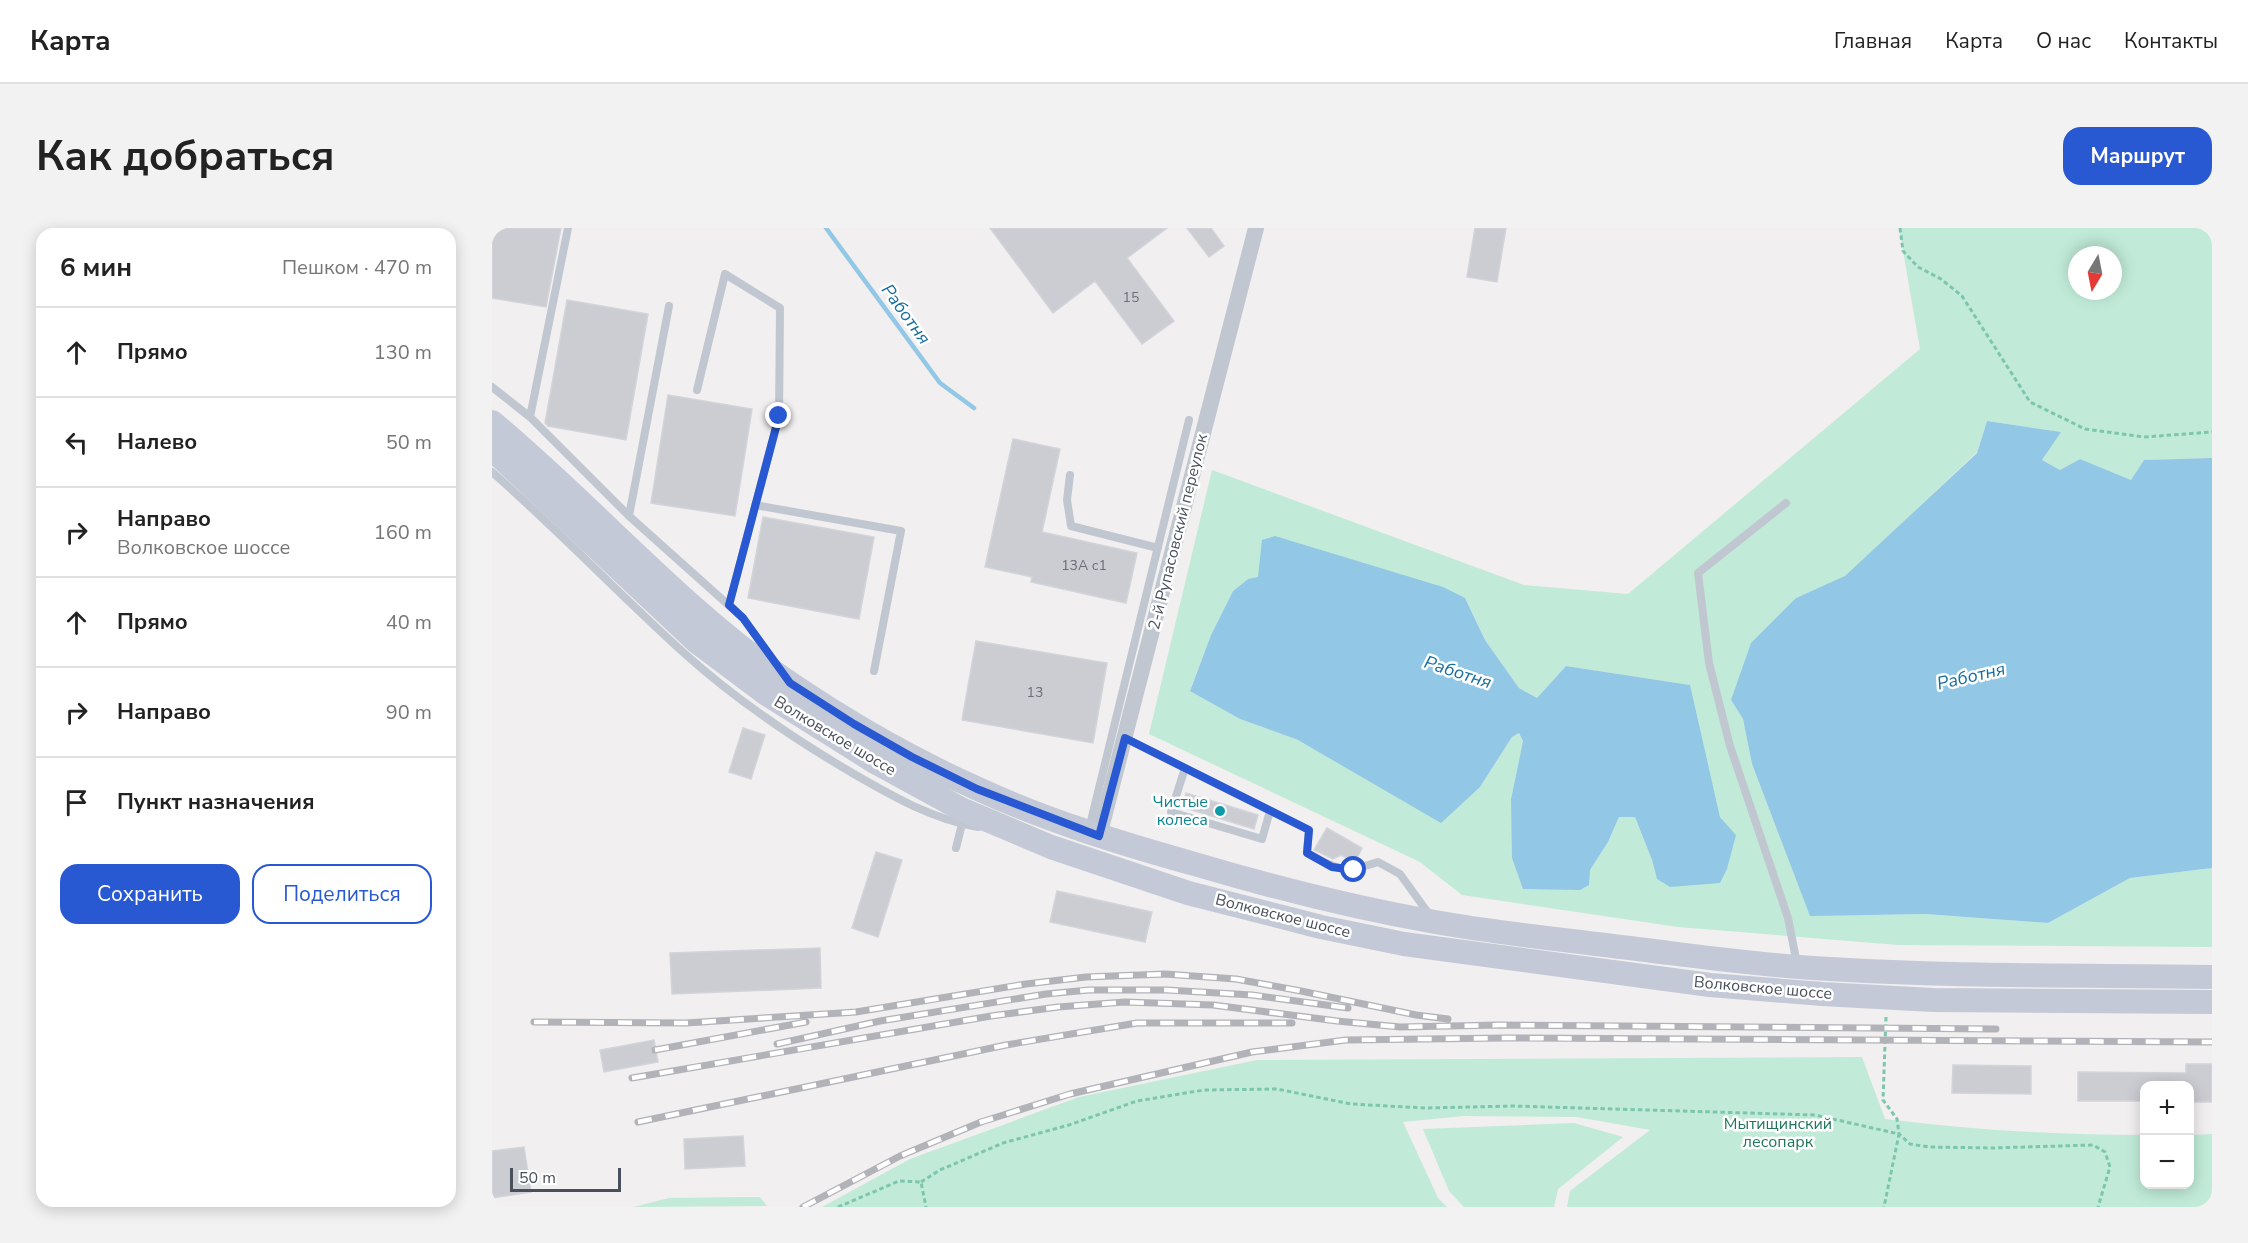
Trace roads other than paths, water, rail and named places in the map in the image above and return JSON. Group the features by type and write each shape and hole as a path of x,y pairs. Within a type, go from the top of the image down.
{"main road":[{"name":"Волковское шоссе","path":"492,422 524,448 671,589 749,653 790,683 854,724 912,757 977,789 1094,834 1258,883 1434,922 1518,934 1798,967 1900,973 2212,977"},
{"name":"Волковское шоссе","path":"492,449 697,642 765,693 964,818 1017,833 1051,847 1188,893 1321,927 1404,944 1710,985 1933,1000 2212,1002"}],"street":[{"name":"2-й Рупасовский переулок","path":"1094,834 1125,738 1256,228"}],"lane":[{"path":"530,417 568,228"},
{"path":"698,390 725,274 780,309 779,416 729,605"},
{"path":"629,516 669,306"},
{"path":"492,387 530,417 629,516 743,618 790,683"},
{"path":"1094,834 1189,420"},
{"path":"492,472 684,653 725,688 825,757 885,792 946,820 964,818 956,848"},
{"path":"1070,475 1067,500 1071,526 1158,548"},
{"path":"1786,503 1698,573 1709,663 1728,736 1788,918 1798,967"},
{"path":"755,505 901,531 874,672"},
{"path":"1125,738 1309,830 1307,853 1332,867 1354,870 1378,862 1400,874 1434,922"},
{"path":"1185,768 1172,812 1262,839 1270,811"}],"water":[{"path":"1987,421 2061,432 2042,460 2060,470 2080,459 2131,480 2144,460 2212,458 2212,868 2130,878 2048,923 1925,914 1810,916 1752,764 1743,719 1731,700 1751,643 1796,598 1845,576 1977,453"},
{"path":"1275,536 1443,587 1465,598 1485,640 1519,688 1537,698 1566,666 1690,685 1720,817 1736,835 1727,869 1720,883 1670,887 1657,879 1635,817 1619,817 1608,842 1590,870 1589,885 1580,890 1523,889 1512,858 1511,799 1523,741 1519,733 1512,737 1480,787 1441,823 1298,740 1240,719 1190,691 1211,635 1233,591 1248,579 1258,577 1262,540"}],"waterway":[{"name":"Работня","path":"826,228 940,383 974,408"}],"railway":[{"path":"534,1022 686,1023 856,1012 1026,984 1086,977 1165,974 1236,979 1416,1015 1448,1019"},
{"path":"777,1044 880,1021 1046,994 1089,990 1167,990 1252,995 1348,1008"},
{"path":"632,1078 991,1016 1058,1007 1125,1002 1213,1005 1400,1027 1499,1025 1996,1029"},
{"path":"655,1050 806,1022"},
{"path":"638,1122 1006,1045 1137,1023 1292,1023"},
{"path":"803,1207 900,1156 981,1122 1070,1094 1252,1052 1346,1040 1505,1038 2212,1042"}],"place":[{"name":"Чистые колеса","path":"1220,811"}],"park label":[{"name":"Мытищинский лесопарк","path":"1778,1133"}]}
